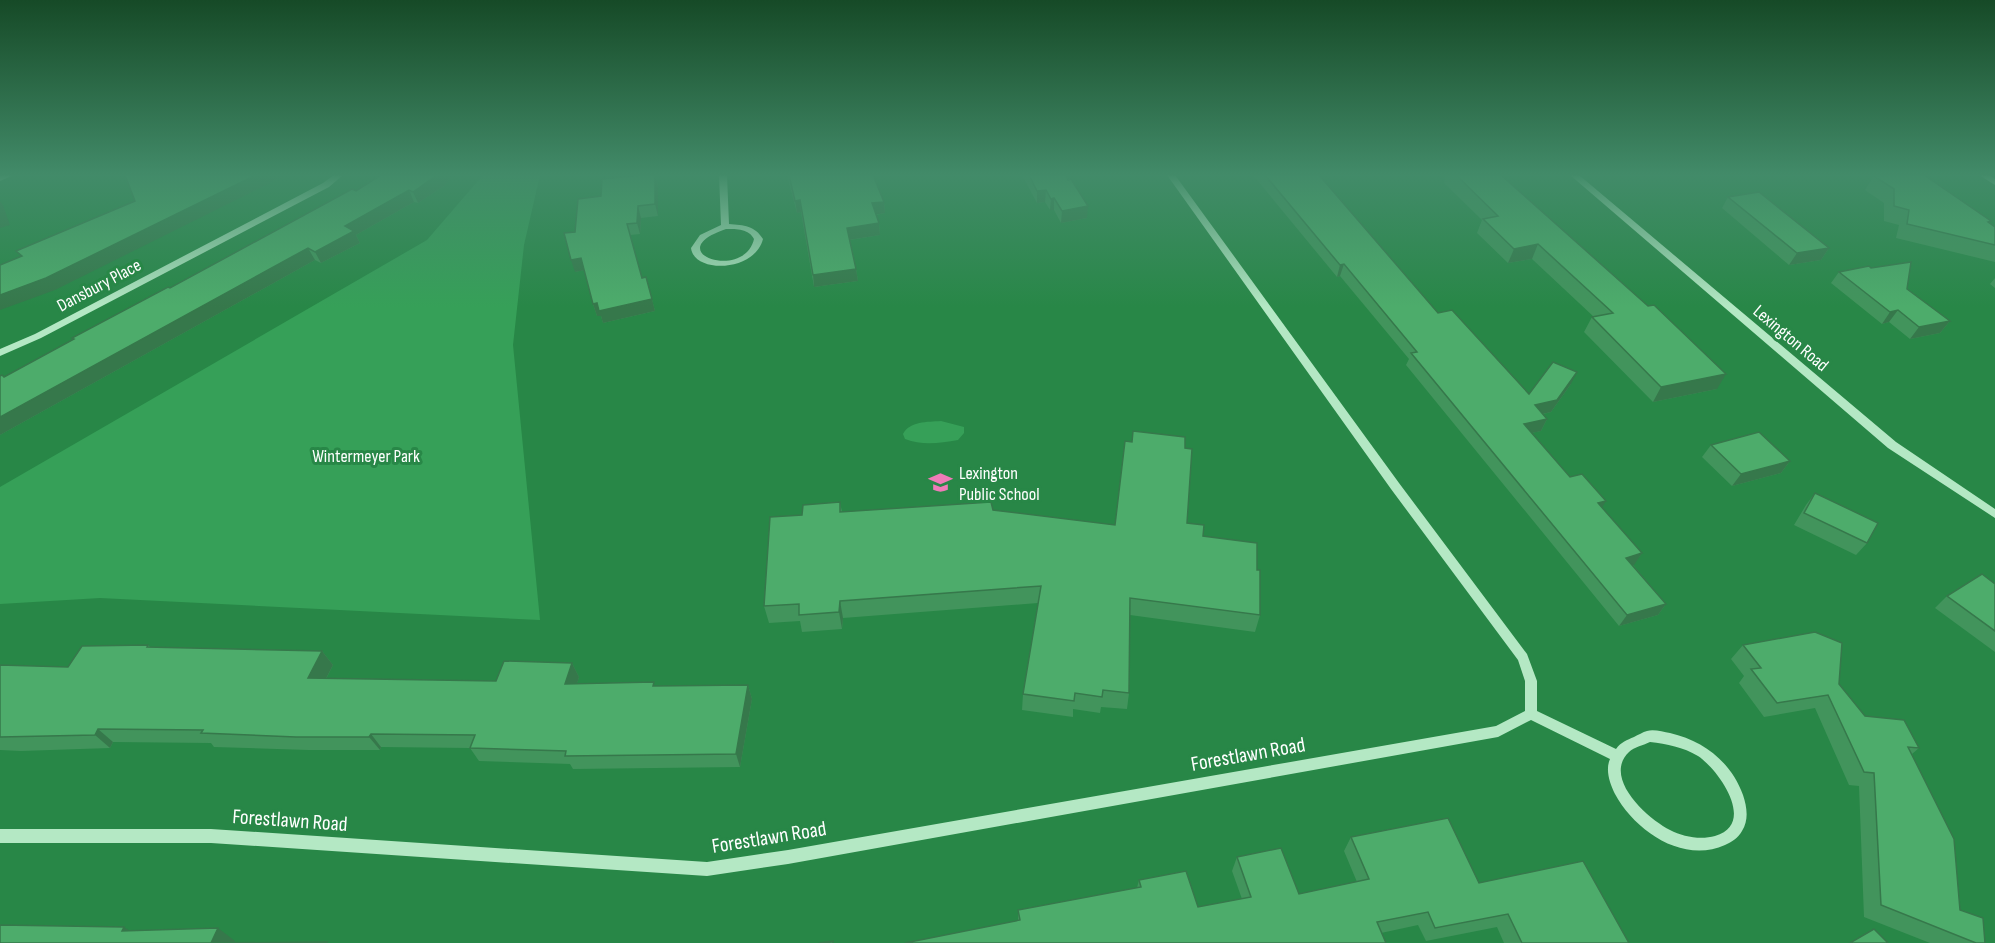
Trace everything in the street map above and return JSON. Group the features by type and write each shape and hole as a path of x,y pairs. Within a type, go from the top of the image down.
{"street":[{"name":"Dansbury Place","path":"0,353 48,331 261,219"},
{"path":"725,219 725,226"},
{"path":"1203,219 1395,486 1523,658 1531,681 1531,714 1617,756"},
{"name":"Lexington Road","path":"1626,219 1892,445 1995,514"},
{"path":"725,226 745,227 753,231 759,237 756,250 745,258 729,263 709,261 700,256 696,251 696,244 700,238 707,232 725,226"},
{"name":"Forestlawn Road","path":"0,836 211,836 706,869 788,857 1498,731 1531,714"},
{"path":"1649,736 1670,738 1690,745 1710,757 1734,786 1740,805 1739,822 1730,835 1715,843 1694,844 1673,839 1651,827 1632,811 1619,790 1614,772 1617,756 1632,740 1649,736"}],"green space":[{"name":"Wintermeyer Park","path":"445,219 530,219 524,245 513,345 540,620 100,598 0,604 0,487 427,240"},
{"path":"941,421 964,427 964,433 958,440 938,443 918,443 905,439 903,434 910,427 919,423"}],"building":[{"path":"92,219 166,219 46,278 0,295 0,265 22,256 16,251"},
{"path":"297,219 357,219 345,226 354,231 315,252 308,248 0,417 0,376 4,377 74,339 72,338"},
{"path":"576,219 637,219 637,223 627,224 642,278 646,277 652,299 599,311 597,303 593,304 581,258 571,260 564,233 575,232"},
{"path":"803,219 878,219 879,223 847,228 856,269 813,275"},
{"path":"1302,219 1357,219 1438,313 1452,310 1529,394 1553,362 1577,372 1557,400 1535,405 1547,419 1524,424 1570,477 1582,474 1606,501 1598,503 1642,553 1626,558 1666,604 1627,615 1411,353 1417,352 1344,264 1340,265"},
{"path":"1483,219 1550,219 1648,306 1654,305 1726,374 1661,387 1592,317 1613,313 1538,244 1514,249"},
{"path":"1755,219 1793,219 1829,248 1797,253"},
{"path":"1908,219 1988,219 1991,221 1988,222 1995,227 1995,245 1907,224"},
{"path":"1911,262 1907,289 1950,321 1919,327 1898,310 1890,312 1839,272 1869,266 1871,268"},
{"path":"1133,431 1185,437 1185,448 1192,449 1187,523 1204,525 1203,536 1257,543 1257,570 1260,570 1260,615 1130,598 1129,693 1103,690 1102,697 1075,693 1074,701 1023,694 1041,586 840,601 839,612 799,615 799,604 764,606 770,517 802,515 803,505 840,502 840,512 991,502 993,510 1115,525 1125,441 1132,442"},
{"path":"1759,432 1790,461 1741,474 1711,445"},
{"path":"1815,493 1878,523 1867,543 1804,513"},
{"path":"1982,574 1995,584 1995,631 1947,596"},
{"path":"1815,632 1842,643 1839,684 1865,716 1904,720 1919,748 1908,747 1954,839 1960,910 1983,918 1985,943 1976,943 1881,905 1874,773 1864,772 1828,695 1777,703 1751,669 1761,668 1743,645"},
{"path":"148,645 147,647 322,651 308,678 496,681 504,661 572,663 565,684 654,682 653,686 748,685 736,754 565,756 566,751 470,748 475,735 371,734 369,737 296,737 201,733 203,730 98,729 95,735 0,737 0,665 68,667 82,646"},
{"path":"1448,818 1479,883 1583,861 1629,943 1522,943 1508,914 1435,928 1428,912 1377,922 1386,943 905,943 1020,920 1018,910 1141,887 1139,880 1186,871 1198,907 1251,897 1237,857 1281,848 1299,894 1369,879 1351,837"},
{"path":"0,925 124,927 122,931 218,928 211,943 0,943"},
{"path":"1874,929 1888,943 1850,943"},
{"path":"327,942 326,943 211,943"}],"place":[{"name":"Lexington Public School","path":"941,483"}]}
